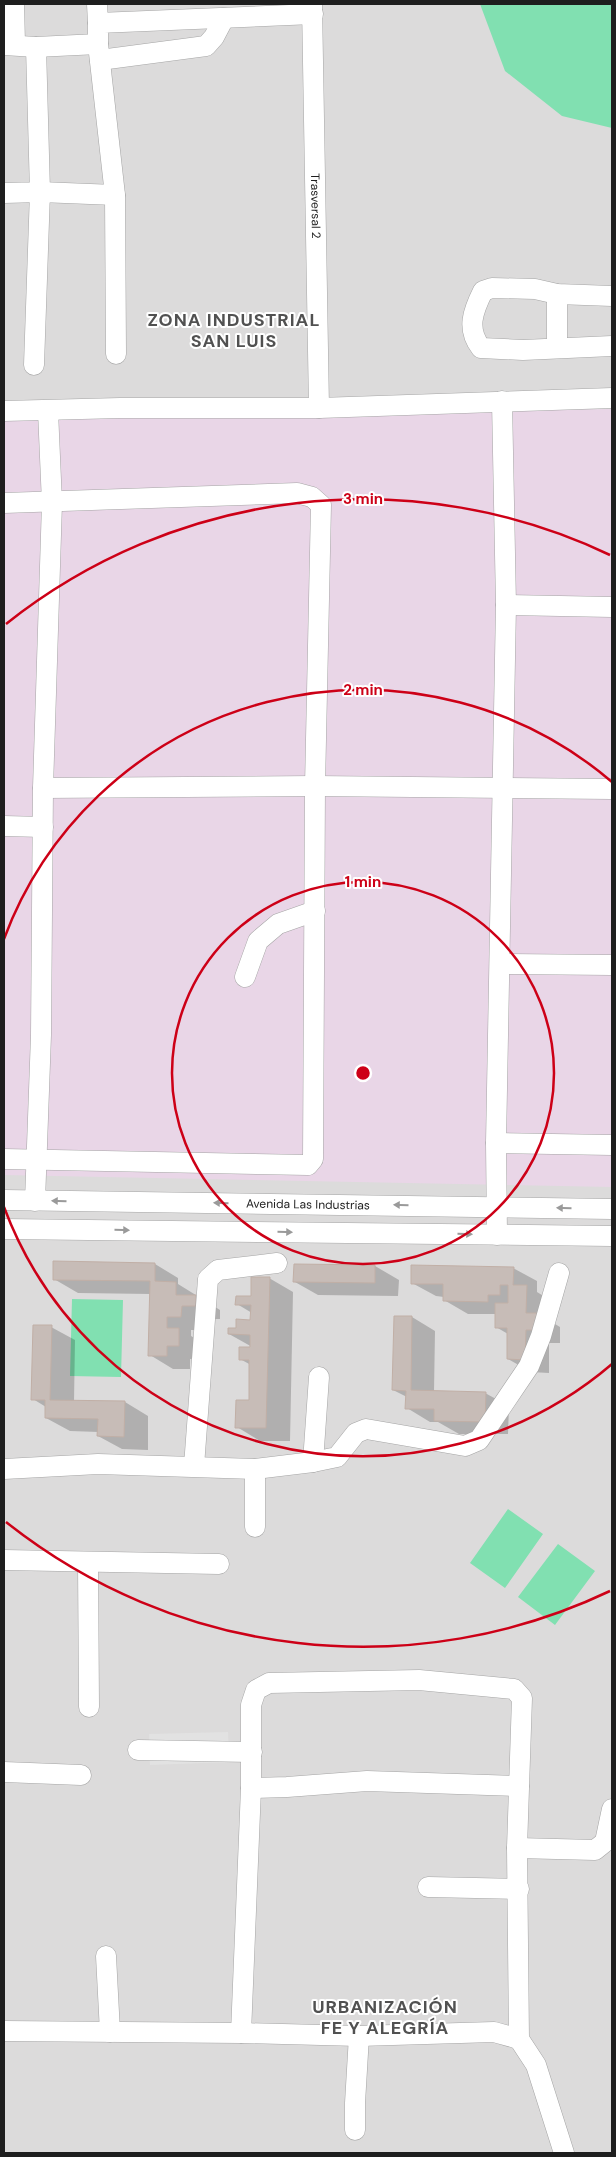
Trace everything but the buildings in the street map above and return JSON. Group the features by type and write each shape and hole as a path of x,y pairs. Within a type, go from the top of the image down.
{"street":[{"path":"14,4 9,45 99,52 206,46 214,37 224,18"},
{"path":"116,354 115,195 99,52 97,14 224,18 313,9"},
{"name":"Trasversal 2","path":"313,9 319,408"},
{"path":"34,365 40,192 36,47"},
{"path":"4,193 40,192 115,195"},
{"path":"612,296 557,294 535,289 492,288 483,291 476,304 471,328 474,339 481,348 523,350 612,346"},
{"path":"557,294 557,348"},
{"path":"4,411 120,408 319,408 612,398"},
{"path":"497,1234 496,1143 501,964 506,605 502,401"},
{"path":"35,1201 38,1160 43,788 52,503 48,411"},
{"path":"4,503 52,503 297,493 312,497 321,505 315,786 313,1159 308,1166 4,1159"},
{"path":"506,605 612,606"},
{"path":"43,788 315,786 612,789"},
{"path":"4,826 43,827"},
{"path":"245,977 258,941 278,924 315,911"},
{"path":"501,964 612,965"},
{"path":"496,1143 612,1145"},
{"name":"Avenida Las Industrias","path":"4,1200 612,1209"},
{"path":"4,1229 612,1236"},
{"path":"194,1466 208,1279 218,1270 277,1263"},
{"path":"4,1469 98,1464 255,1469 337,1457 356,1433 366,1429 465,1446 478,1440 529,1366 541,1336 559,1273"},
{"path":"313,1462 319,1377"},
{"path":"255,1469 255,1526"},
{"path":"4,1560 219,1564"},
{"path":"88,1562 89,1707"},
{"path":"241,2033 251,1788 251,1705 256,1690 269,1683 419,1680 514,1689 522,1698 517,1848 519,1890 519,2039 536,2065 564,2153"},
{"path":"138,1750 252,1752"},
{"path":"4,1772 81,1775"},
{"path":"251,1788 287,1788 367,1780 520,1786"},
{"path":"517,1848 595,1850 605,1842 612,1809"},
{"path":"428,1887 519,1890"},
{"path":"106,1956 110,2032"},
{"path":"4,2031 360,2036 494,2032 519,2039"},
{"path":"355,2130 360,2036"}],"shaded area":[{"path":"4,4 612,4 612,2153 4,2153"},
{"path":"612,409 612,1187 4,1175 4,418"},
{"path":"228,1732 229,1762 150,1765 149,1734"}],"green space":[{"path":"480,4 612,4 612,128 562,116 505,71"},
{"path":"72,1299 123,1300 121,1377 70,1376"},
{"path":"508,1509 543,1534 505,1588 470,1563"},
{"path":"558,1544 595,1571 555,1625 518,1597"}],"district":[{"name":"ZONA INDUSTRIAL SAN LUIS","path":"234,330"},
{"name":"URBANIZACIÓN FE Y ALEGRÍA","path":"385,2017"}]}
